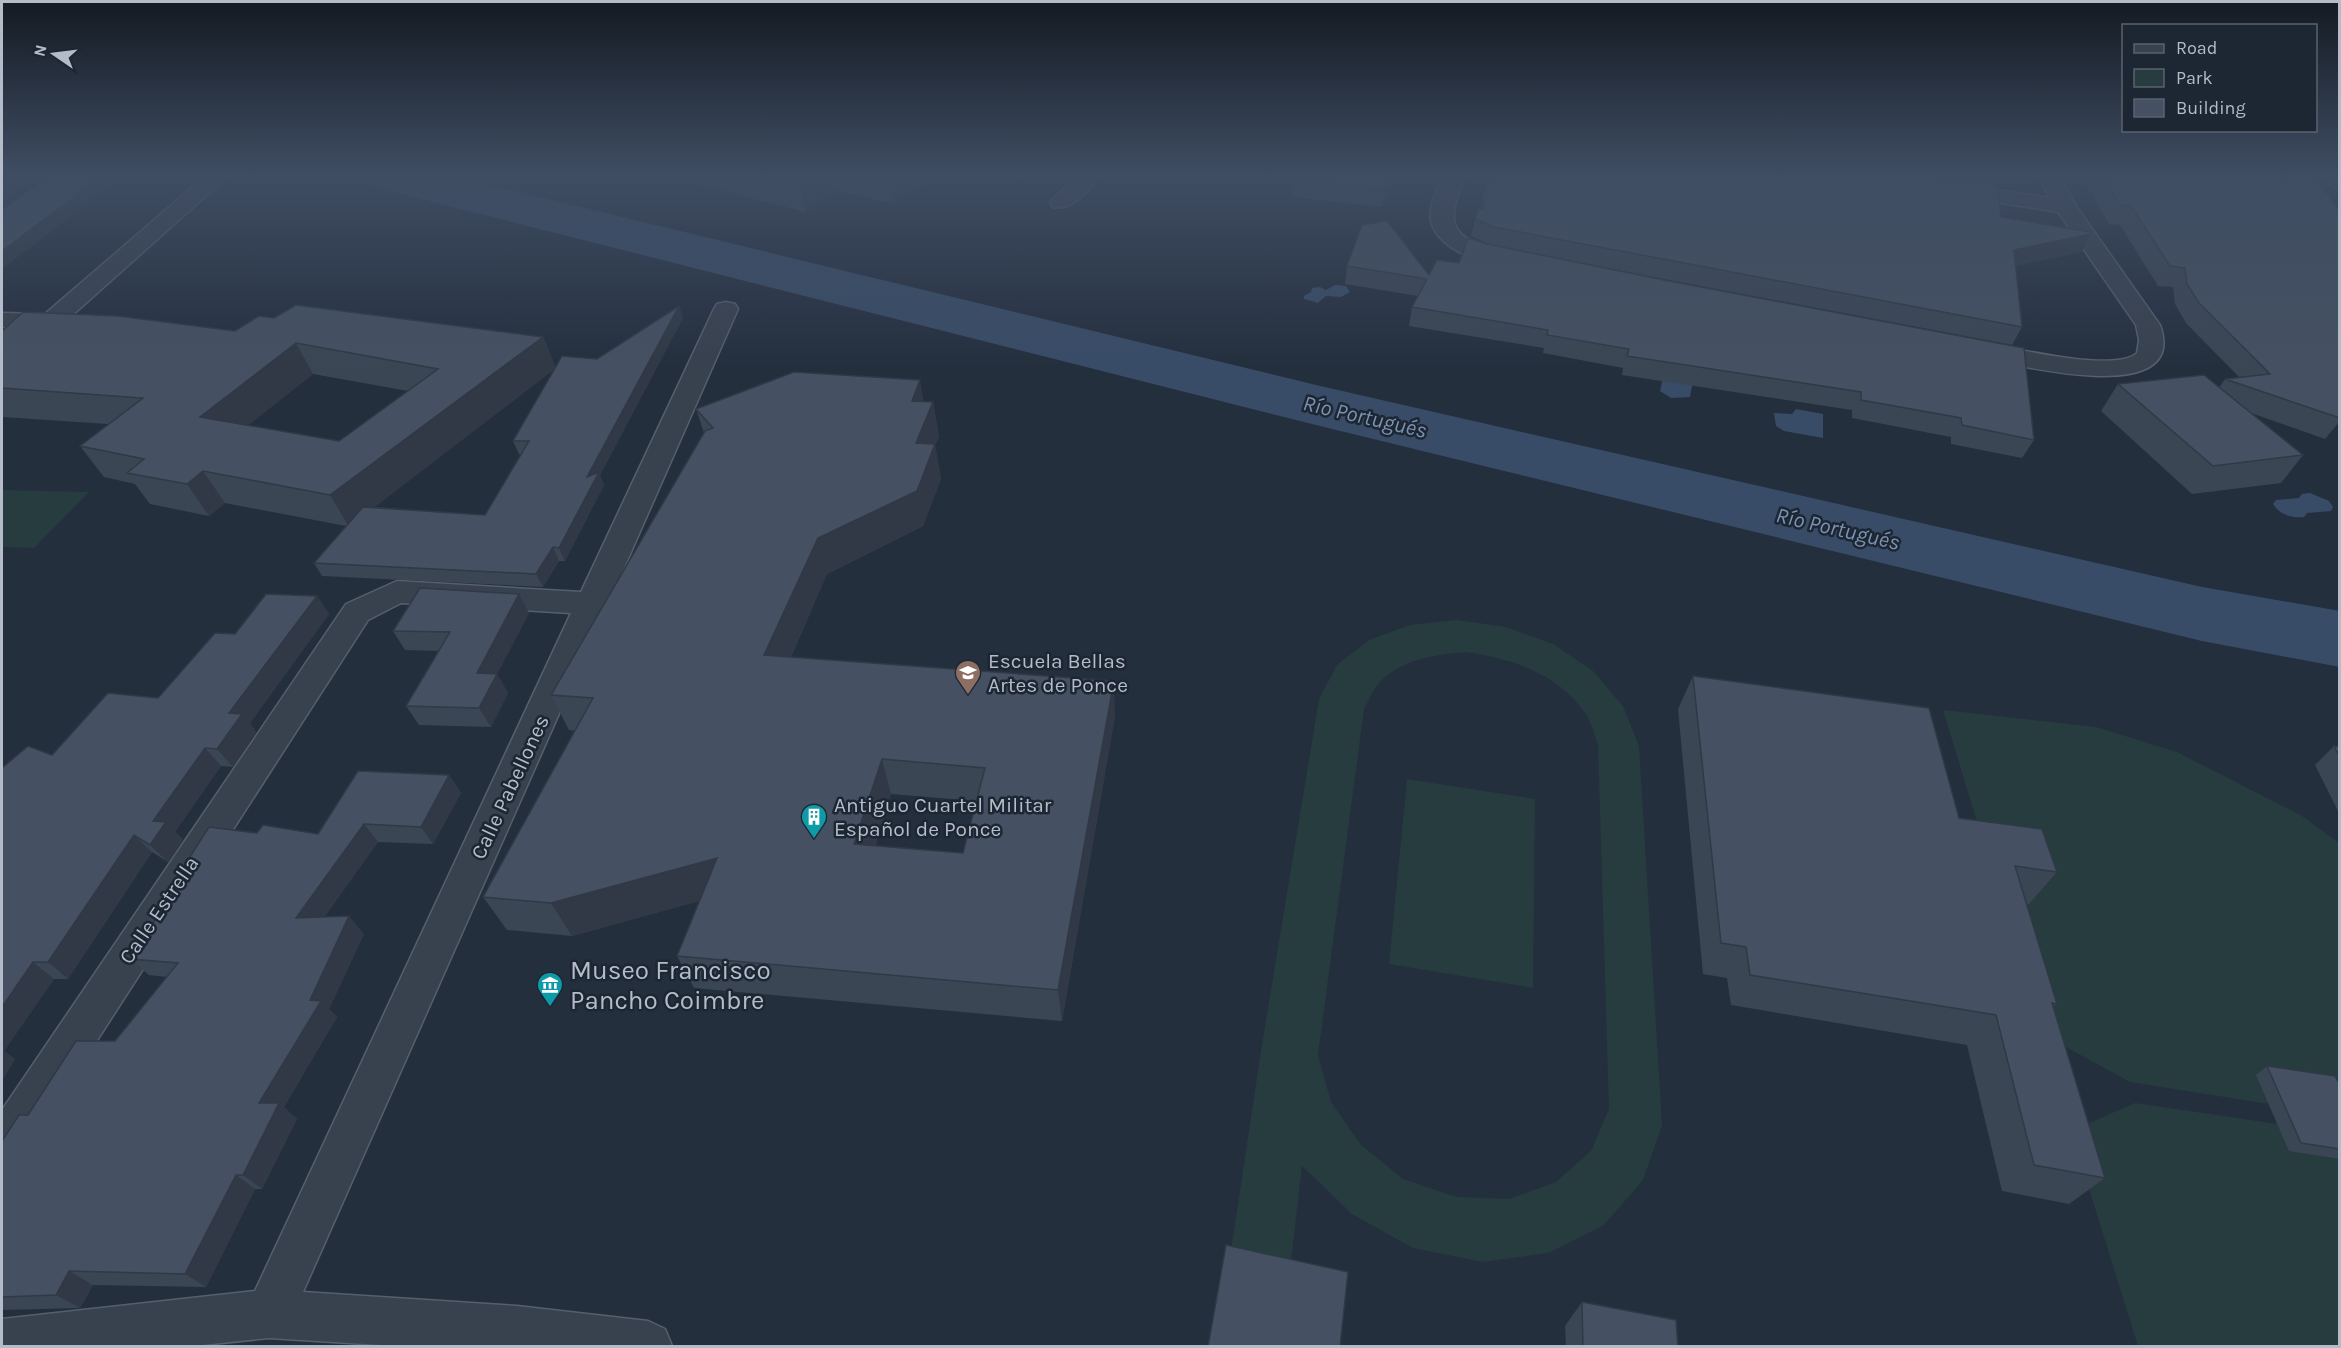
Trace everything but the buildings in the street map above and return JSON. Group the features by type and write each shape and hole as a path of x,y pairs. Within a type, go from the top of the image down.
{"street":[{"path":"2,365 141,240"},
{"path":"1454,240 1484,253 1527,263"},
{"path":"1963,347 2105,369 2118,369 2140,364 2146,358 2153,341 2148,325 2088,240"},
{"name":"Calle Pabellones","path":"269,1314 726,309"},
{"path":"2,320 51,322"},
{"name":"Calle Estrella","path":"2,1148 357,612 397,592 594,603"},
{"path":"2,1343 269,1314 517,1330 648,1347"}],"green space":[{"path":"2,490 89,492 34,548 2,547"},
{"path":"1457,620 1506,627 1553,644 1593,671 1623,706 1639,746 1662,1125 1643,1180 1604,1225 1548,1253 1483,1262 1413,1248 1352,1214 1302,1166 1290,1269 1230,1258 1261,1051 1319,699 1337,665 1369,640 1410,625","holes":["1466,652 1533,670 1562,688 1586,714 1598,744 1609,1109 1591,1151 1556,1182 1509,1199 1456,1197 1403,1179 1361,1145 1331,1102 1318,1055 1364,709 1378,684 1397,669 1408,664 1454,653"]},
{"path":"1943,710 2096,727 2177,752 2302,816 2339,843 2339,1115 2130,1082 2042,1034"},
{"path":"1407,779 1535,799 1533,988 1389,964"},
{"path":"2135,1103 2339,1133 2339,1346 2138,1346 2071,1131"}],"water":[{"path":"1335,285 1346,286 1350,292 1341,297 1326,296 1318,303 1304,299 1312,288 1320,287 1326,290"},
{"path":"1665,369 1694,375 1690,397 1671,398 1660,391"},
{"path":"1796,409 1823,414 1823,438 1784,431 1776,426 1774,413 1792,414"},
{"path":"2310,493 2329,501 2333,507 2331,511 2307,513 2304,517 2295,517 2282,513 2273,504 2276,500 2299,498 2302,494"}],"waterway":[{"name":"Río Portugués","path":"649,240 1316,405 2202,614 2340,639"}],"place":[{"name":"Escuela Bellas Artes de Ponce","path":"968,696"},
{"name":"Antiguo Cuartel Militar Español de Ponce","path":"814,840"},
{"name":"Museo Francisco Pancho Coimbre","path":"550,1008"}]}
